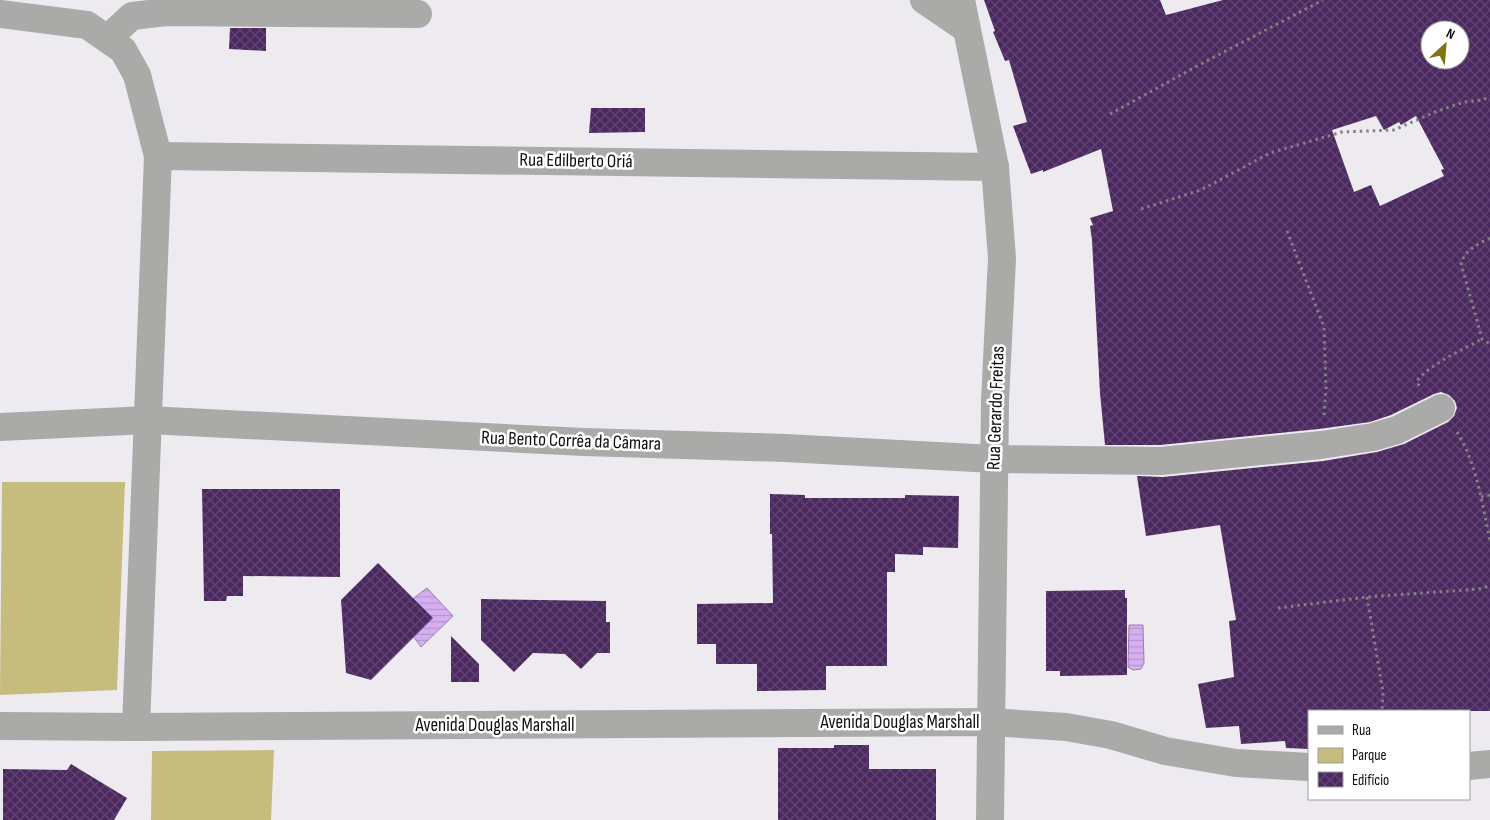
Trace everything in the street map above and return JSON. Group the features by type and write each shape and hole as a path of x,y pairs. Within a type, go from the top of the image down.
{"street":[{"path":"924,0 965,28"},
{"name":"Rua Gerardo Freitas","path":"961,0 965,28 995,167 1002,258 995,401 990,820"},
{"path":"108,38 132,16 166,12 418,14"},
{"path":"0,14 87,25 123,50 137,75 158,156 136,727"},
{"name":"Rua Edilberto Oriá","path":"158,156 995,167"},
{"name":"Rua Bento Corrêa da Câmara","path":"0,427 148,420 584,442 785,448 994,459 1161,461 1321,445 1373,437 1396,430 1441,408"},
{"name":"Avenida Douglas Marshall","path":"0,726 136,727 990,722 1066,727 1111,735 1165,751 1236,763 1308,767"},
{"path":"1470,766 1490,764"}],"path":[{"path":"1110,114 1199,64 1323,0"},
{"path":"1141,209 1201,190 1270,153 1342,132 1394,130 1435,112 1464,102 1483,100 1490,96"},
{"path":"1287,231 1324,327 1326,388 1321,445"},
{"path":"1490,238 1472,247 1461,263 1482,339 1490,344"},
{"path":"1481,497 1490,495"},
{"path":"1278,608 1367,597 1479,589 1490,586"},
{"path":"1367,597 1383,692 1382,710"}],"green space":[{"path":"2,482 125,482 117,690 0,695"},
{"path":"274,750 271,820 151,820 152,751"}],"shaded area":[{"path":"427,588 453,616 421,647 409,630 410,601"},
{"path":"1129,625 1143,625 1144,663 1141,669 1133,670 1128,667"}],"building":[{"path":"984,0 1160,0 1166,15 1223,0 1490,0 1490,711 1308,710 1308,749 1286,748 1285,741 1241,744 1239,726 1206,728 1198,684 1234,677 1229,621 1236,620 1220,525 1146,536 1137,476 1163,477 1323,461 1377,452 1404,444 1448,422 1454,416 1457,408 1455,401 1449,395 1441,392 1391,415 1370,422 1319,429 1160,445 1105,445 1090,226 1093,225 1090,218 1113,211 1101,149 1043,172 1043,170 1031,174 1013,126 1027,122 1009,60 1005,61 993,32 995,31","holes":["1376,116 1384,130 1399,122 1401,125 1416,116 1444,169 1441,170 1444,176 1380,206 1371,185 1354,192 1332,130"]},
{"path":"230,28 266,28 266,51 229,49"},
{"path":"591,108 645,108 645,132 589,133"},
{"path":"202,489 340,489 340,577 243,576 243,596 227,596 226,601 204,601"},
{"path":"770,494 805,495 805,498 905,498 905,495 959,496 958,548 923,547 923,555 895,554 895,572 887,572 887,666 826,666 826,690 757,691 757,664 716,664 716,644 697,644 697,604 773,603"},
{"path":"378,563 433,618 371,680 346,673 341,600"},
{"path":"1125,590 1125,598 1127,598 1127,675 1060,676 1060,671 1046,671 1046,591"},
{"path":"481,599 606,601 606,622 610,622 610,653 597,653 581,669 565,654 533,653 514,672 481,640"},
{"path":"451,636 479,664 479,682 451,682"},
{"path":"834,745 869,745 869,769 936,769 936,820 778,820 778,748 834,748"},
{"path":"71,764 127,798 114,820 3,820 3,769 67,770"}]}
